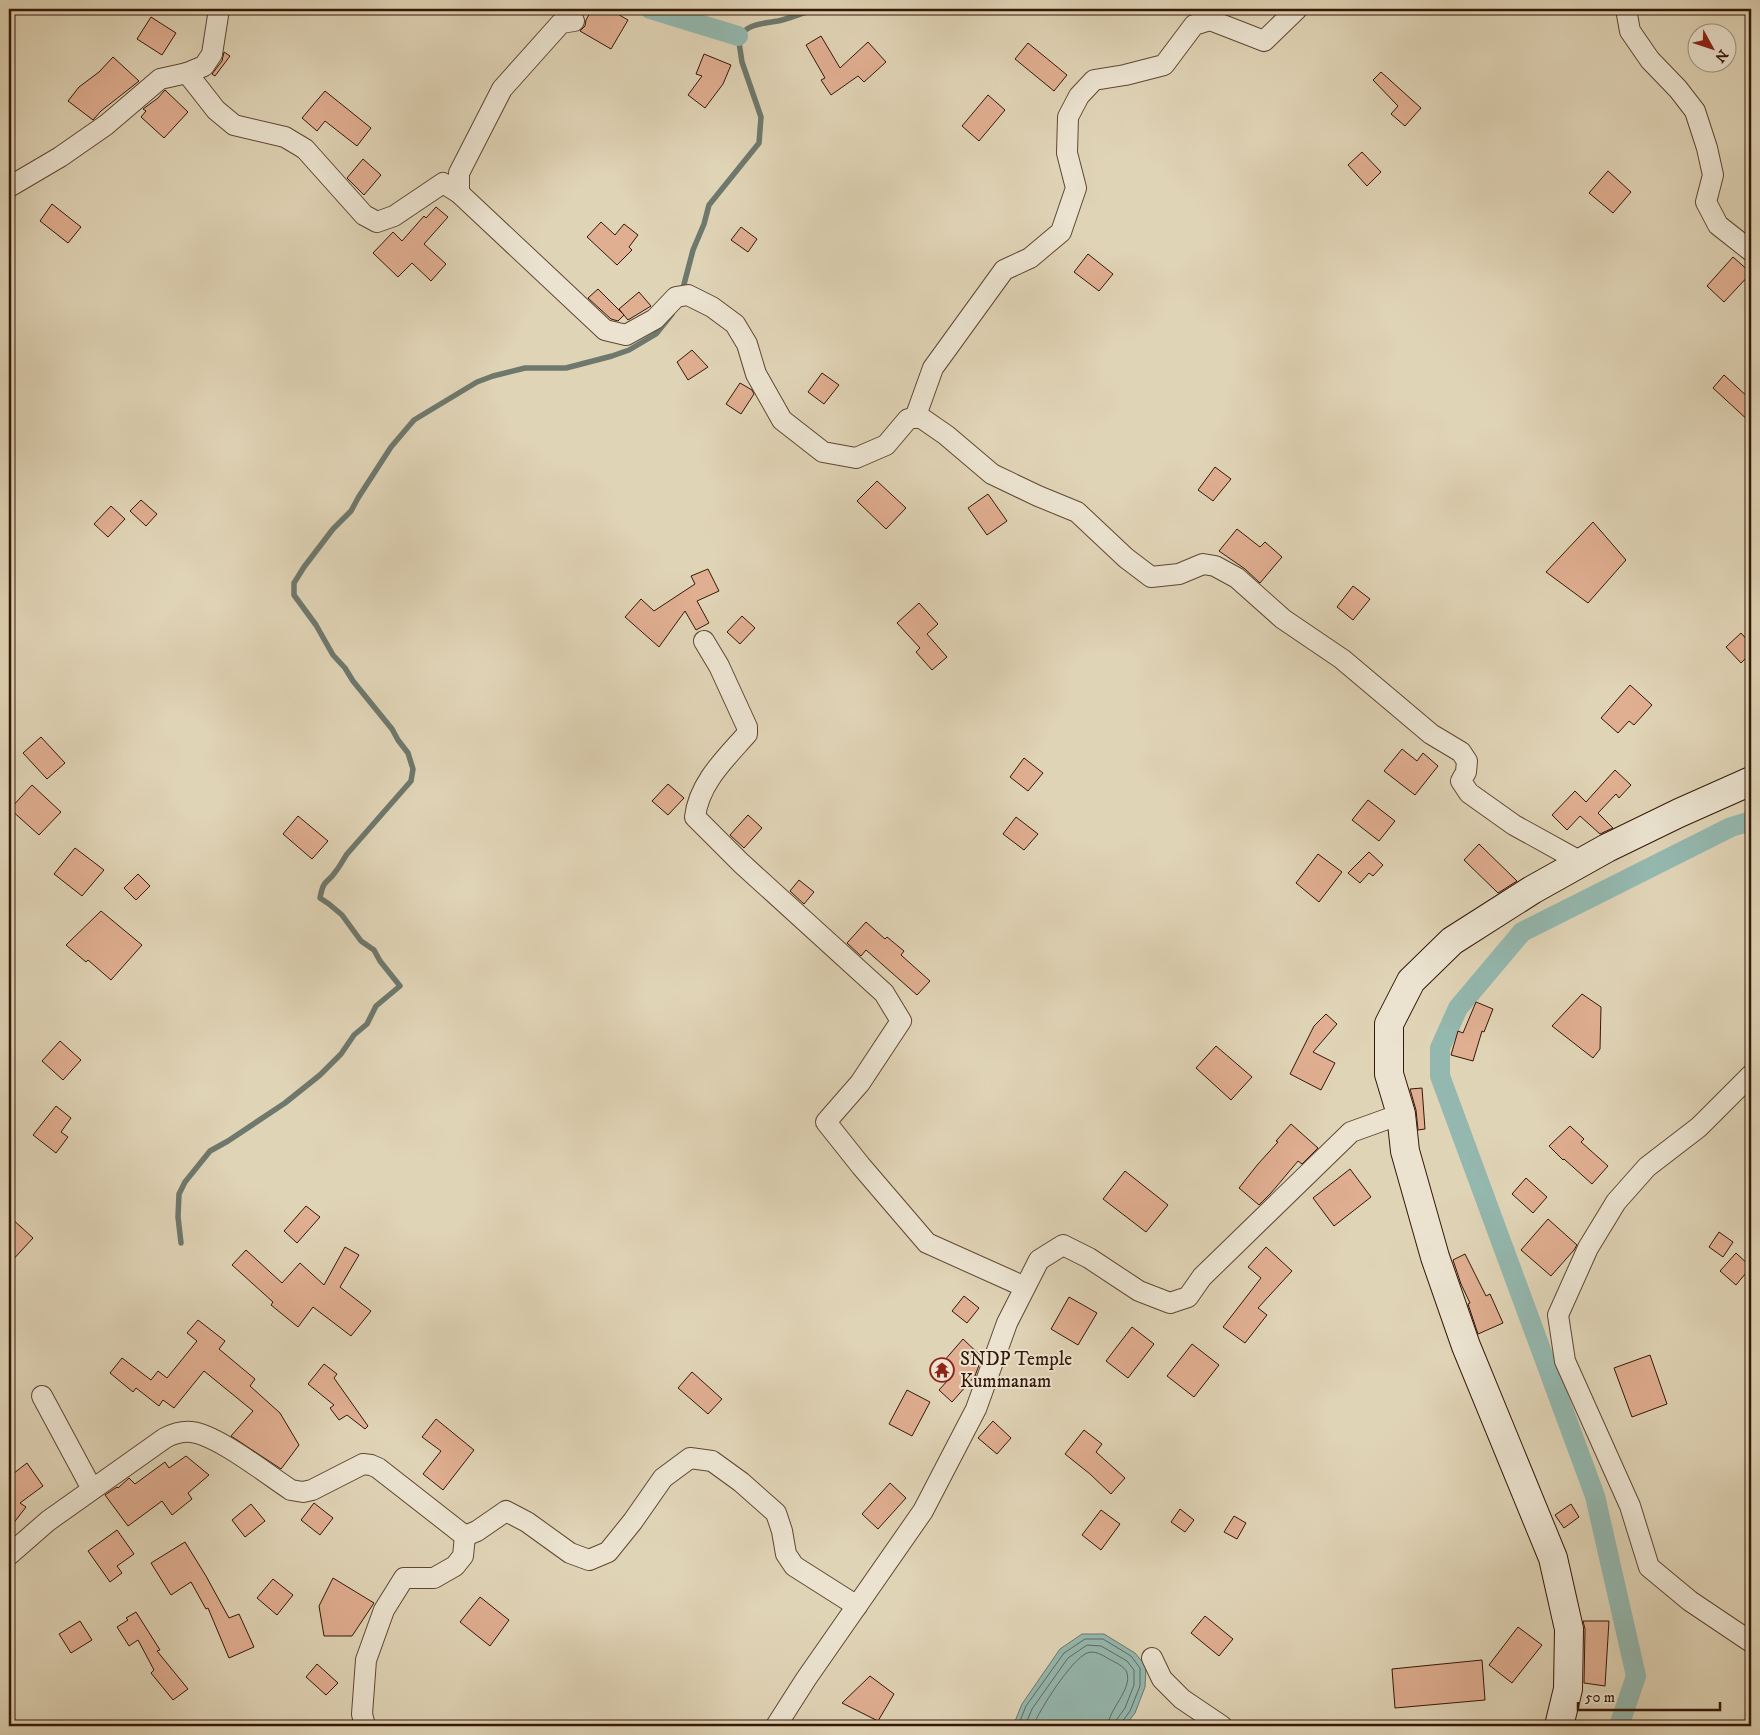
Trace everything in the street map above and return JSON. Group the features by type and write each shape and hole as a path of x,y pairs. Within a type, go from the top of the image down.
{"main road":[{"path":"1559,1726 1568,1689 1569,1629 1553,1558 1470,1354 1438,1266 1405,1151 1402,1114 1389,1074 1389,1024 1411,981 1452,941 1532,890 1607,848 1751,781"}],"street":[{"path":"9,187 60,157 106,125 160,79 187,73 204,66 212,54 219,9"},
{"path":"915,418 933,368 1004,270 1030,258 1061,232 1076,188 1067,153 1068,117 1079,96 1094,80 1125,75 1164,65 1194,25 1210,20 1264,41 1298,9"},
{"path":"1626,9 1630,31 1650,60 1678,89 1694,111 1707,148 1713,175 1706,202 1718,225 1751,251"},
{"path":"459,194 460,173 502,89 561,23 574,21"},
{"path":"187,73 216,110 234,125 285,137 305,149 364,215 377,222 394,216 443,183 459,194 605,330 626,335 655,319 682,296 712,307 734,324 747,344 756,374 782,420 823,452 856,458 886,445 908,419 920,417 946,435 992,474 1038,496 1078,512 1126,558 1151,577 1179,574 1203,564 1215,566 1236,578 1283,619 1342,659 1431,734 1461,752 1467,761 1466,772 1461,781 1469,793 1514,825 1581,862"},
{"path":"704,640 719,666 747,727 747,734 711,775 696,803 695,817 748,870 884,993 901,1021 860,1083 826,1122 927,1243 1025,1287"},
{"path":"1751,1075 1699,1127 1647,1167 1616,1202 1588,1248 1558,1315 1565,1361 1630,1506 1649,1567 1690,1601 1751,1642"},
{"path":"776,1726 923,1511 976,1408 1007,1323 1039,1260 1063,1245 1089,1258 1139,1291 1170,1303 1188,1297 1202,1276 1351,1132 1402,1114"},
{"path":"42,1396 92,1489"},
{"path":"9,1555 48,1521 165,1438 178,1432 191,1432 214,1439 290,1490 303,1492 312,1490 363,1464 370,1464 378,1468 465,1536"},
{"path":"465,1536 478,1531 506,1511 527,1522 570,1553 589,1560 608,1552 633,1521 663,1478 690,1458 712,1461 741,1482 776,1513 782,1531 786,1554 794,1566 857,1606"},
{"path":"365,1726 362,1714 366,1660 384,1610 404,1578 434,1578 455,1566 463,1556 465,1536"},
{"path":"1152,1658 1162,1678 1182,1699 1222,1726"}],"water":[{"path":"1082,1634 1104,1634 1135,1653 1146,1666 1145,1687 1135,1713 1125,1726 1013,1726 1022,1704 1060,1649"}],"building":[{"path":"592,9 609,9 628,20 611,49 580,31 585,26"},
{"path":"151,17 176,33 162,55 137,39"},
{"path":"821,36 840,68 868,42 886,62 864,82 858,76 831,95 821,80 825,78 806,45"},
{"path":"1028,43 1067,75 1054,91 1015,59"},
{"path":"224,52 230,56 215,76 212,74 222,61"},
{"path":"704,54 731,65 723,84 705,108 688,95 702,76 696,74"},
{"path":"113,57 139,81 101,111 93,120 68,101 79,87 99,72"},
{"path":"1381,72 1421,108 1405,126 1391,114 1398,106 1373,80"},
{"path":"165,90 188,112 164,138 141,117 146,111 143,109"},
{"path":"325,91 371,128 357,146 325,121 317,131 302,118"},
{"path":"988,95 1005,110 979,141 962,126"},
{"path":"1362,152 1381,172 1367,186 1348,165"},
{"path":"363,159 381,175 364,195 347,178"},
{"path":"1608,171 1631,192 1613,213 1589,193"},
{"path":"52,204 81,227 68,243 40,221"},
{"path":"436,207 448,217 424,244 446,264 431,281 412,263 398,277 373,253 393,232 402,241 424,216 426,218"},
{"path":"601,222 615,235 624,224 638,235 629,247 632,250 617,265 587,237"},
{"path":"741,227 757,239 748,252 731,240"},
{"path":"1088,254 1113,274 1099,291 1074,272"},
{"path":"1733,257 1751,273 1724,302 1707,286"},
{"path":"598,289 624,315 618,321 611,319 588,298"},
{"path":"639,292 651,306 628,320 619,309"},
{"path":"692,350 708,367 688,380 677,362"},
{"path":"822,373 839,385 824,404 808,392"},
{"path":"1724,375 1751,400 1751,423 1713,388"},
{"path":"740,383 752,390 754,394 741,414 726,404"},
{"path":"1215,467 1231,479 1213,501 1198,490"},
{"path":"877,481 906,508 886,529 857,501"},
{"path":"988,494 1007,521 987,535 968,508"},
{"path":"141,500 157,514 146,526 130,511"},
{"path":"111,506 125,519 108,537 94,524"},
{"path":"1593,522 1626,560 1588,603 1546,572"},
{"path":"1237,529 1260,547 1265,542 1282,557 1260,583 1245,569 1219,551"},
{"path":"708,569 719,591 697,601 709,623 696,630 685,611 659,647 625,617 641,599 654,611 695,584 691,576"},
{"path":"1353,586 1370,599 1353,620 1337,607"},
{"path":"919,603 938,624 927,634 947,657 932,670 916,652 920,648 897,623"},
{"path":"742,616 755,628 740,644 727,632"},
{"path":"1741,633 1751,644 1751,653 1741,663 1726,647"},
{"path":"1630,685 1652,705 1634,725 1629,721 1618,733 1601,718"},
{"path":"41,737 65,763 47,779 23,753"},
{"path":"1402,749 1417,761 1423,753 1438,766 1415,795 1384,771"},
{"path":"1024,758 1043,773 1028,791 1010,777"},
{"path":"1615,770 1631,785 1619,798 1616,794 1598,813 1613,828 1600,834 1580,816 1567,830 1552,815 1575,791 1586,802"},
{"path":"668,784 684,798 668,815 652,801"},
{"path":"32,785 61,812 39,835 10,809"},
{"path":"1368,800 1395,821 1379,841 1352,820"},
{"path":"748,815 762,828 744,848 730,835"},
{"path":"298,816 328,841 312,859 283,834"},
{"path":"1016,817 1038,834 1024,850 1003,834"},
{"path":"1479,844 1517,881 1498,893 1464,860"},
{"path":"75,848 104,870 82,896 54,874"},
{"path":"1369,852 1383,865 1373,876 1369,873 1360,883 1348,873"},
{"path":"1318,854 1342,872 1319,902 1296,883"},
{"path":"138,874 150,886 136,900 124,888"},
{"path":"799,880 814,892 804,904 790,891"},
{"path":"101,911 142,945 111,980 88,960 86,962 66,945"},
{"path":"866,922 885,939 887,937 904,951 901,955 930,981 917,995 866,950 861,956 847,943"},
{"path":"1582,994 1601,1007 1600,1049 1593,1058 1552,1026"},
{"path":"1476,1002 1493,1009 1484,1032 1482,1031 1473,1061 1451,1055 1458,1031 1463,1033"},
{"path":"1326,1014 1337,1024 1313,1052 1335,1063 1321,1090 1290,1074 1314,1026"},
{"path":"60,1041 81,1060 63,1080 42,1061"},
{"path":"1216,1046 1252,1077 1231,1100 1196,1068"},
{"path":"1422,1088 1425,1129 1418,1130 1416,1110 1410,1089"},
{"path":"56,1106 71,1118 61,1132 68,1137 56,1153 33,1135"},
{"path":"1291,1124 1318,1148 1302,1164 1298,1161 1259,1205 1239,1188"},
{"path":"1570,1126 1584,1139 1581,1142 1608,1166 1592,1184 1549,1146"},
{"path":"1350,1169 1371,1197 1334,1226 1313,1198"},
{"path":"1125,1171 1168,1205 1146,1232 1103,1199"},
{"path":"1526,1178 1547,1197 1533,1213 1512,1194"},
{"path":"306,1206 320,1217 297,1243 284,1231"},
{"path":"9,1216 33,1238 9,1264"},
{"path":"1548,1219 1577,1245 1551,1276 1521,1250"},
{"path":"1719,1232 1733,1242 1723,1257 1709,1247"},
{"path":"345,1247 359,1255 340,1287 371,1311 351,1336 313,1307 298,1327 271,1305 273,1302 232,1265 246,1250 282,1283 300,1263 324,1285"},
{"path":"1266,1247 1292,1271 1258,1308 1267,1315 1245,1343 1223,1327 1261,1278 1248,1267"},
{"path":"1736,1253 1751,1267 1736,1285 1720,1271"},
{"path":"1465,1254 1486,1296 1490,1294 1503,1323 1478,1334 1468,1304 1470,1303 1453,1260"},
{"path":"964,1296 979,1308 967,1323 952,1311"},
{"path":"1069,1297 1097,1313 1078,1345 1051,1329"},
{"path":"198,1320 225,1341 219,1349 255,1379 250,1386 280,1413 299,1445 281,1469 231,1436 253,1411 204,1371 174,1408 163,1400 159,1406 136,1388 133,1392 110,1373 122,1358 151,1380 158,1371 167,1378 197,1341 187,1333"},
{"path":"1132,1327 1154,1344 1128,1378 1106,1361"},
{"path":"963,1339 982,1357 975,1376 952,1402 939,1390 948,1380 937,1369"},
{"path":"1192,1344 1219,1365 1194,1397 1167,1376"},
{"path":"1650,1355 1667,1404 1632,1417 1614,1368"},
{"path":"324,1364 337,1374 334,1378 368,1426 365,1429 347,1415 339,1420 330,1408 334,1405 308,1384"},
{"path":"692,1372 722,1399 708,1414 678,1388"},
{"path":"907,1390 930,1402 912,1436 889,1424"},
{"path":"436,1419 474,1450 443,1490 423,1474 441,1451 422,1437"},
{"path":"993,1421 1011,1438 997,1454 978,1438"},
{"path":"1084,1430 1102,1444 1096,1452 1125,1478 1111,1494 1065,1454"},
{"path":"186,1456 209,1475 188,1493 192,1499 172,1515 162,1501 128,1526 105,1495 118,1488 129,1478 135,1484 165,1462 169,1468"},
{"path":"27,1463 43,1486 20,1503 26,1507 9,1529 9,1477"},
{"path":"890,1483 906,1498 878,1529 862,1514"},
{"path":"314,1503 333,1518 320,1535 301,1520"},
{"path":"251,1504 265,1521 245,1537 232,1520"},
{"path":"1571,1504 1579,1517 1564,1528 1555,1515"},
{"path":"1180,1509 1194,1520 1185,1532 1171,1522"},
{"path":"1101,1510 1120,1524 1101,1550 1082,1535"},
{"path":"1234,1516 1246,1523 1237,1539 1224,1532"},
{"path":"117,1530 134,1554 117,1566 122,1573 110,1582 88,1551"},
{"path":"185,1542 229,1618 239,1614 254,1647 229,1658 208,1608 206,1609 191,1582 171,1595 151,1563"},
{"path":"333,1578 374,1603 352,1636 324,1636 319,1606"},
{"path":"273,1579 293,1595 277,1615 257,1598"},
{"path":"480,1597 509,1620 490,1646 460,1622"},
{"path":"136,1612 160,1650 157,1651 188,1689 173,1700 151,1673 154,1670 138,1640 129,1646 117,1627"},
{"path":"1205,1616 1233,1639 1219,1656 1191,1633"},
{"path":"80,1621 92,1640 71,1653 59,1634"},
{"path":"1583,1621 1609,1621 1605,1686 1584,1683 1585,1629"},
{"path":"1518,1627 1542,1645 1512,1683 1489,1665"},
{"path":"1482,1660 1485,1700 1395,1708 1392,1669"},
{"path":"317,1664 338,1683 326,1695 306,1677"},
{"path":"870,1676 894,1694 878,1721 842,1703"}],"waterway":[{"path":"650,9 738,36"},
{"path":"682,292 693,250 704,224 709,205 759,143 761,117 742,62 738,36 756,25 820,9"},
{"path":"822,9 841,9"},
{"path":"1748,152 1751,162"},
{"path":"181,1243 178,1217 179,1194 185,1182 210,1151 285,1103 320,1075 341,1054 354,1035 367,1024 376,1006 400,986 380,961 374,950 361,941 342,915 320,898 324,884 333,875 347,854 411,781 413,769 408,753 392,729 333,655 316,625 294,595 294,583 333,529 351,511 391,447 414,420 477,382 493,376 525,368 566,368 629,350 656,334 672,314"},
{"path":"1619,1726 1636,1676 1595,1496 1440,1076 1440,1048 1458,1008 1522,932 1731,827 1751,821"}],"place":[{"name":"SNDP Temple Kummanam","path":"942,1370"}]}
